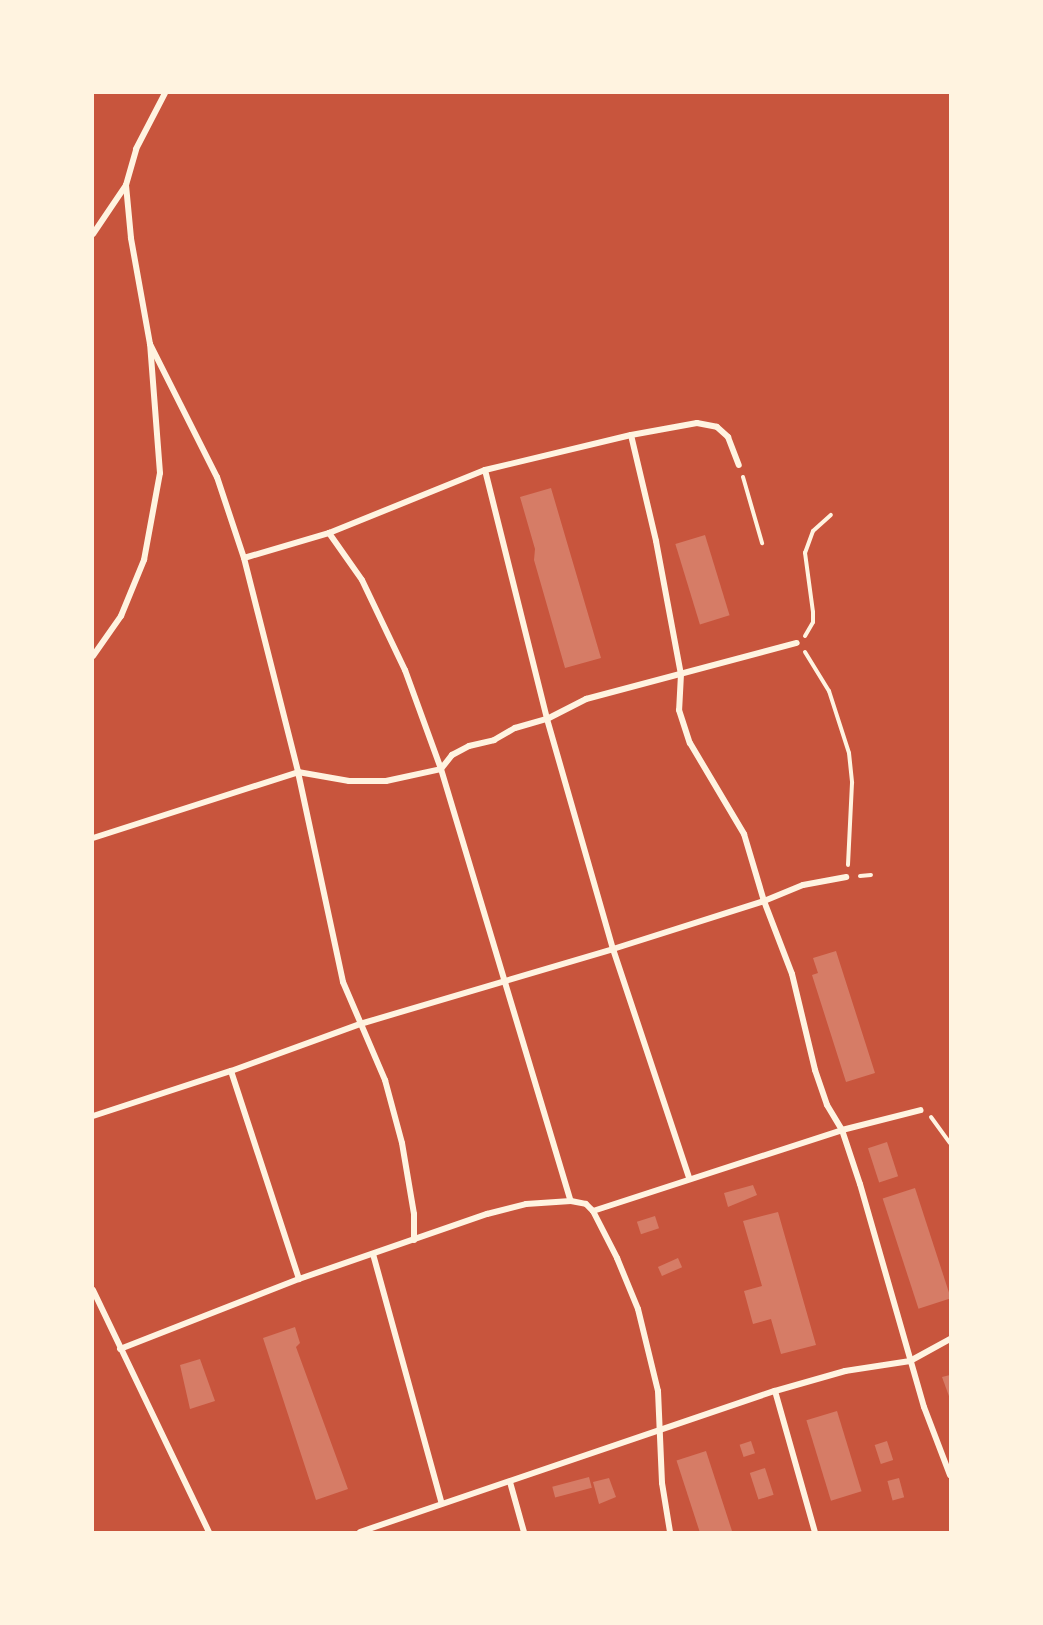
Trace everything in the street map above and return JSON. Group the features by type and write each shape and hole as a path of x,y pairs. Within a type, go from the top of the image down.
{"street":[{"path":"93,234 126,185 136,149 165,93"},
{"path":"93,656 121,616 144,560 160,473 150,344 130,238 126,185"},
{"path":"150,344 217,477 244,558 298,772 343,982 385,1080 402,1143 414,1214 414,1240"},
{"path":"244,558 328,533 485,470 631,435 697,423 717,427 728,437 739,465"},
{"path":"631,435 656,541 681,674 679,710 690,743 744,834 764,901 792,974 827,1105 842,1130 860,1184 910,1361 950,1475"},
{"path":"485,470 547,719 613,950 689,1178"},
{"path":"328,533 367,590 405,670 441,769 572,1201"},
{"path":"93,838 298,772 349,781 386,781 441,769 452,755 469,746 494,740 515,728 547,719 586,699 797,643"},
{"path":"93,1116 231,1071 360,1024 613,950 764,901 803,885 846,877"},
{"path":"231,1071 299,1279"},
{"path":"593,1210 842,1130 921,1110"},
{"path":"120,1349 299,1279 487,1214 526,1204 572,1201 586,1204 593,1210 617,1258 638,1309 658,1391 662,1483 670,1532"},
{"path":"374,1254 442,1504"},
{"path":"93,1290 209,1532"},
{"path":"360,1532 775,1391 845,1371 910,1361 950,1339"},
{"path":"775,1391 815,1532"},
{"path":"510,1482 524,1532"}],"path":[{"path":"739,465 762,543"},
{"path":"831,515 813,531 806,547 813,622 808,633 797,643 812,658 829,691 849,753 852,783 846,877 871,875"},
{"path":"921,1110 931,1117 950,1143"}],"building":[{"path":"551,488 601,658 565,668 534,560 535,549 520,497"},
{"path":"705,535 730,615 700,624 675,544"},
{"path":"836,951 875,1073 846,1082 812,975 818,973 813,958"},
{"path":"887,1142 898,1176 879,1182 868,1148"},
{"path":"753,1185 757,1195 728,1207 724,1193"},
{"path":"915,1188 950,1296 950,1299 919,1309 883,1199"},
{"path":"778,1212 816,1345 781,1354 771,1319 753,1324 744,1291 762,1286 743,1221"},
{"path":"655,1216 659,1228 641,1234 637,1222"},
{"path":"678,1258 682,1267 662,1276 658,1267"},
{"path":"295,1327 300,1343 296,1347 348,1489 316,1500 263,1338"},
{"path":"200,1359 215,1401 190,1409 180,1365"},
{"path":"950,1375 950,1399 942,1377"},
{"path":"837,1411 862,1491 831,1501 806,1420"},
{"path":"751,1441 755,1453 744,1457 740,1445"},
{"path":"887,1441 893,1460 881,1464 875,1445"},
{"path":"706,1451 732,1532 700,1532 677,1461"},
{"path":"765,1468 774,1495 758,1500 750,1473"},
{"path":"589,1477 592,1488 555,1497 552,1487"},
{"path":"609,1478 616,1497 599,1504 593,1482"},
{"path":"899,1478 904,1497 893,1500 887,1481"}]}
